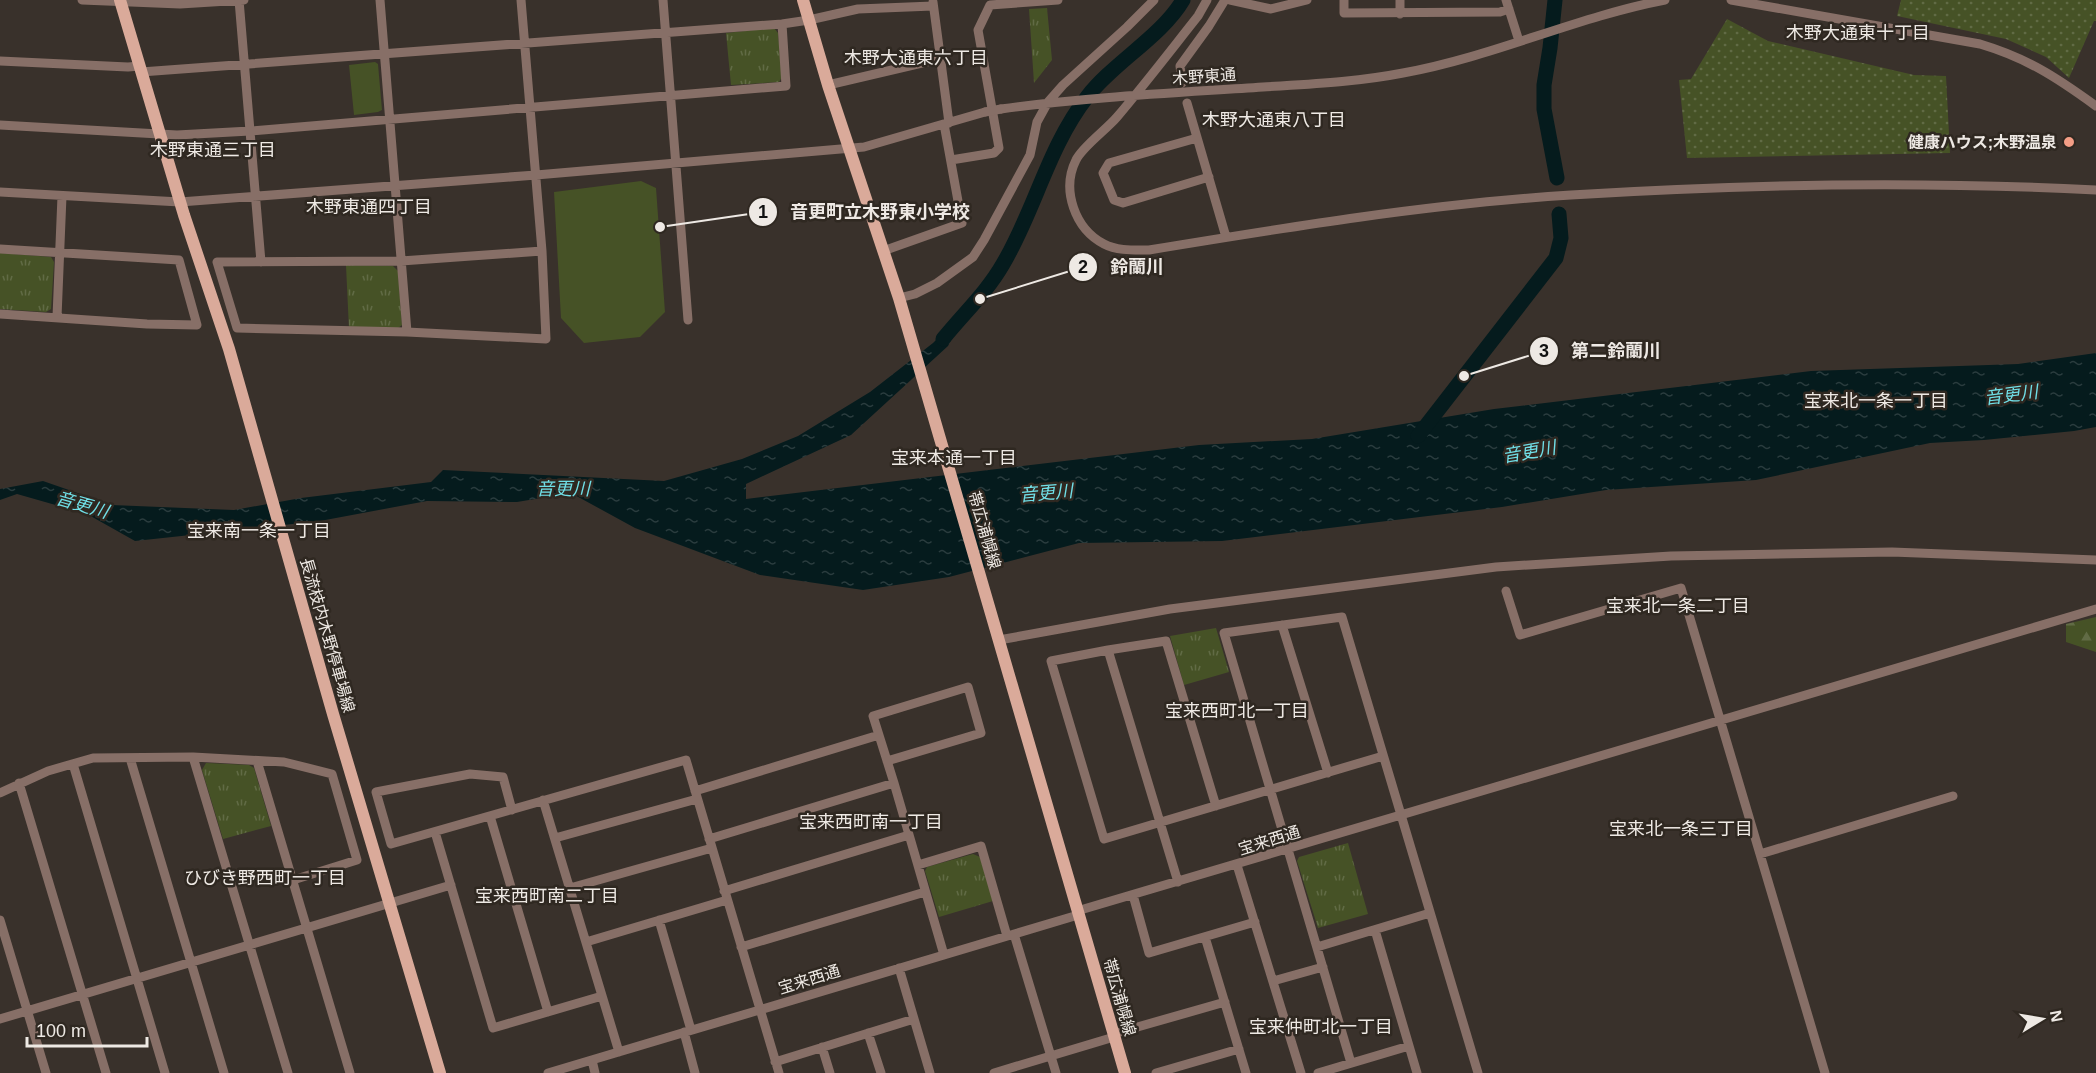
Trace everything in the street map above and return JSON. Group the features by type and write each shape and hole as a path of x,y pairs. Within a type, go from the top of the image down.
{"main road":[{"name":"帯広浦幌線","path":"803,0 828,85 900,303 1125,1073"},
{"name":"長流枝内木野停車場線","path":"121,1 180,202 233,361 333,714 440,1073"}],"street":[{"path":"82,0 180,4 241,0 244,65 261,262"},
{"path":"380,0 407,332"},
{"path":"521,0 542,251 546,339 407,332 237,328 217,262 401,261 542,251"},
{"path":"663,0 688,320"},
{"path":"951,160 994,153 999,148 978,30 990,5 1058,0"},
{"path":"900,303 937,283 973,257 1030,155 1037,122 1048,102 1063,85 1154,0"},
{"path":"1207,0 1198,16 1117,117 1076,159 1071,178 1070,195 1073,210 1089,233 1104,244 1130,250 1149,250 1359,217 1569,195 1842,185 1956,185 2096,190"},
{"path":"1182,83 1180,66 1225,0"},
{"path":"1230,0 1271,9 1307,0"},
{"path":"1344,0 1344,13 1500,12 1507,5 1519,41"},
{"path":"1400,0 1401,14"},
{"name":"木野東通","path":"0,192 180,202 849,149 864,147 985,112 1048,102 1366,79 1440,65 1620,10 1665,0"},
{"path":"1731,0 1980,44 2011,53 2035,65 2096,106"},
{"path":"0,61 141,69 244,65 782,24 858,9 933,3 946,123 962,223 883,251"},
{"path":"0,125 159,132 177,135 250,131 786,86 782,24"},
{"path":"828,85 939,59"},
{"path":"1187,103 1226,237"},
{"path":"1197,138 1109,163 1103,174 1114,200 1123,202 1209,177"},
{"path":"57,317 62,196"},
{"path":"0,249 179,260 197,325 0,314"},
{"path":"998,634 1018,635 1182,608 1419,576 1520,565 1671,556 1892,552 2096,560"},
{"path":"1506,591 1520,635 1681,588 1826,1073"},
{"name":"宝来西通","path":"548,1073 1011,935 1133,895 2096,609"},
{"path":"1351,1063 1224,633 1342,617 1478,1073"},
{"path":"1282,625 1328,773"},
{"path":"1216,807 1166,641 1051,661 1104,839 1216,807 1383,756"},
{"path":"1108,650 1178,882"},
{"path":"887,761 981,733 968,687 873,716 944,955"},
{"path":"555,838 879,735"},
{"path":"193,757 288,1073"},
{"path":"0,793 19,783 93,758 193,757 284,762 332,774 357,860 293,880"},
{"path":"130,758 224,1073"},
{"path":"512,810 503,777 470,774 376,792 391,844 512,810 543,800 686,760 779,1073"},
{"path":"257,761 350,1073"},
{"path":"72,764 165,1073"},
{"path":"19,783 106,1073"},
{"path":"570,888 894,783"},
{"path":"1760,854 1953,796"},
{"path":"543,800 619,1052"},
{"path":"490,816 548,1012"},
{"path":"435,832 493,1028 602,996"},
{"path":"586,942 659,920 909,835"},
{"path":"918,865 981,846 1056,1073"},
{"path":"1237,865 1301,1073"},
{"path":"0,1019 451,885"},
{"path":"741,947 926,892"},
{"path":"1133,895 1149,953 1255,922"},
{"path":"1317,947 1430,913"},
{"path":"0,920 46,1073"},
{"path":"659,920 687,1031 695,1073"},
{"path":"1375,930 1418,1073"},
{"path":"1205,937 1246,1073"},
{"path":"1273,981 1323,967"},
{"path":"899,968 930,1073"},
{"path":"994,1073 1225,1002"},
{"path":"775,1062 914,1019"},
{"path":"868,1033 880,1073"},
{"path":"1318,1073 1409,1046"},
{"path":"822,1047 830,1073"},
{"path":"1156,1073 1239,1049"},
{"path":"592,1060 596,1073"}],"green space":[{"path":"1901,0 2096,0 2096,21 2094,21 2069,78 2046,57 2006,39 1897,16"},
{"path":"1047,8 1052,60 1034,83 1029,9"},
{"path":"1727,19 1768,41 1914,75 1946,76 1950,153 1687,158 1679,80 1691,79"},
{"path":"774,28 778,33 782,77 779,82 731,85 726,33"},
{"path":"375,62 378,64 382,110 354,115 349,65"},
{"path":"641,181 656,188 665,312 640,337 584,343 561,318 554,192"},
{"path":"0,253 51,257 54,262 51,309 46,312 0,309"},
{"path":"346,265 393,266 398,271 402,325 398,328 349,329"},
{"path":"2096,617 2096,652 2066,642 2066,624"},
{"path":"1216,628 1229,672 1184,685 1170,636"},
{"path":"206,763 249,765 254,768 271,826 223,839 202,770"},
{"path":"1348,843 1368,914 1318,928 1297,861 1299,857"},
{"path":"973,854 980,857 993,901 939,917 925,871 927,867"}],"water":[{"name":"音更川","path":"952,324 959,325 948,346 851,435 746,484 746,499 1199,445 1312,439 1494,409 1811,371 2018,364 2096,353 2096,427 1984,440 1930,443 1756,480 1606,490 1502,507 1222,541 1079,543 949,577 863,590 760,575 635,528 571,493 517,502 427,501 320,521 135,541 87,514 17,494 0,500 0,489 43,481 112,505 234,510 301,498 431,482 443,470 664,481 742,459 798,436 870,392 933,343"}],"waterway":[{"path":"943,339 983,293 1003,264 1062,137 1087,97 1110,73 1163,26 1183,0"},
{"path":"1555,0 1544,85 1544,109 1557,178"},
{"path":"1418,436 1556,258 1561,238 1559,214"}],"place":[{"name":"健康ハウス;木野温泉","path":"2069,142"},
{"name":"音更町立木野東小学校","path":"660,227"},
{"name":"鈴蘭川","path":"980,299"},
{"name":"第二鈴蘭川","path":"1464,376"}],"district":[{"name":"木野大通東十丁目","path":"1858,33"},
{"name":"木野大通東六丁目","path":"916,58"},
{"name":"木野大通東八丁目","path":"1274,120"},
{"name":"木野東通三丁目","path":"213,150"},
{"name":"木野東通四丁目","path":"369,207"},
{"name":"宝来北一条一丁目","path":"1876,401"},
{"name":"宝来本通一丁目","path":"954,458"},
{"name":"宝来南一条一丁目","path":"259,531"},
{"name":"宝来北一条二丁目","path":"1678,606"},
{"name":"宝来西町北一丁目","path":"1237,711"},
{"name":"宝来西町南一丁目","path":"871,822"},
{"name":"宝来北一条三丁目","path":"1681,829"},
{"name":"ひびき野西町一丁目","path":"265,878"},
{"name":"宝来西町南二丁目","path":"547,896"},
{"name":"宝来仲町北一丁目","path":"1321,1027"}]}
